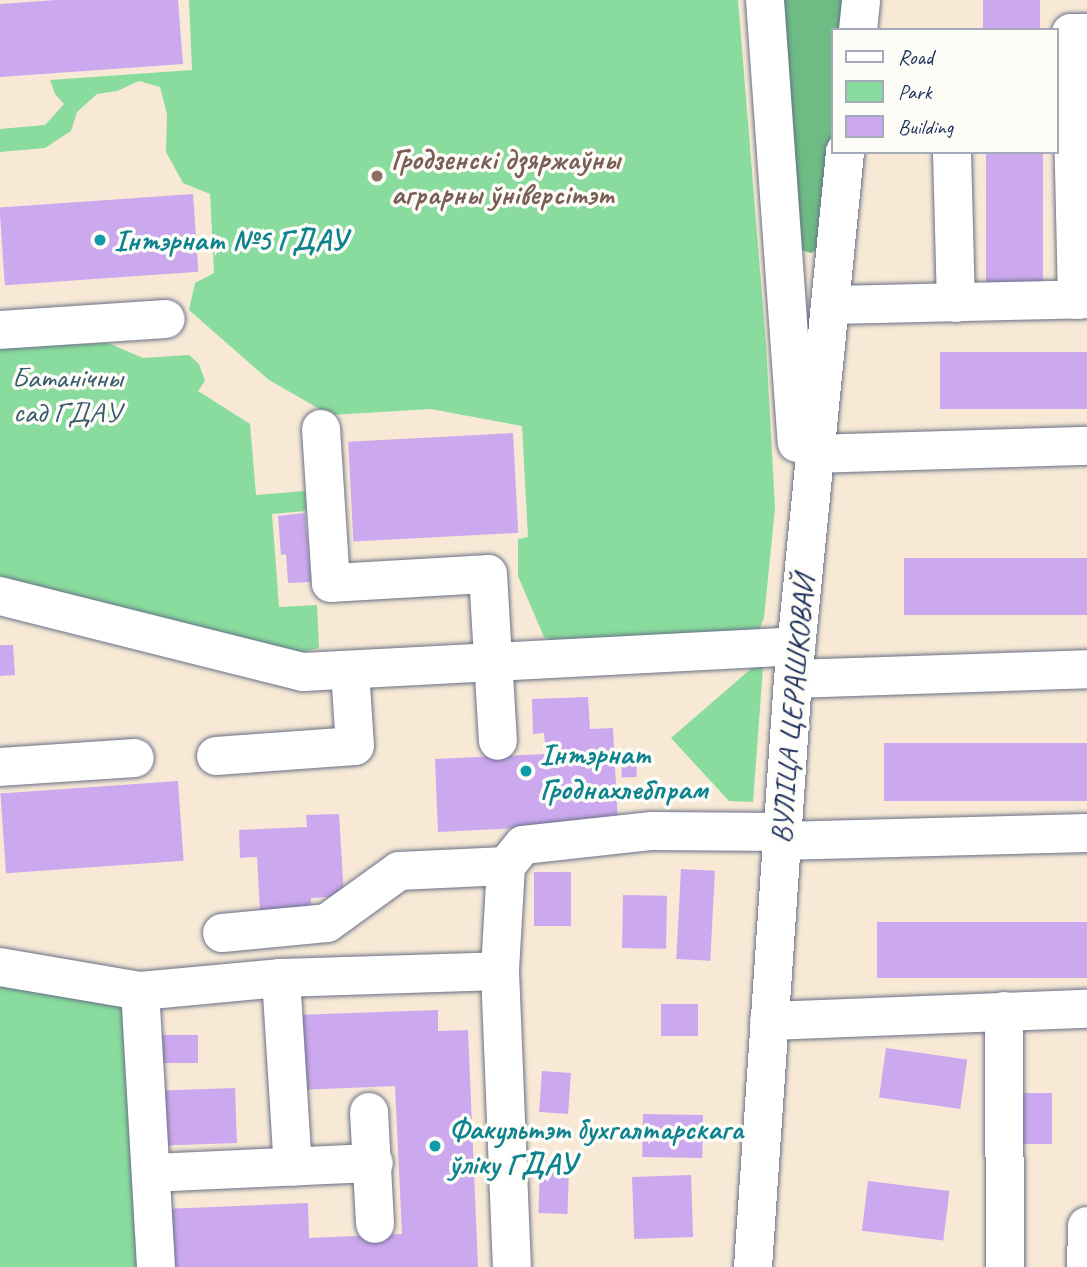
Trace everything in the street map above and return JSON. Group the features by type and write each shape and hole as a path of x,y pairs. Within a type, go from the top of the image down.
{"street":[{"path":"765,0 805,550"},
{"path":"858,28 861,0"},
{"path":"830,305 1082,300 1072,33 1087,33"},
{"name":"ВУЛІЦА ЦЕРАШКОВАЙ","path":"752,1267 795,662 845,154"},
{"path":"952,154 956,303"},
{"path":"0,330 166,319"},
{"path":"321,429 331,583 488,574 498,741"},
{"path":"814,454 1087,446"},
{"path":"0,596 303,672 494,662 795,662 1087,669"},
{"path":"216,756 355,746 350,670"},
{"path":"0,767 135,758"},
{"path":"512,1267 500,971 506,866 523,845 652,831 781,837 1087,833"},
{"path":"222,933 327,923 399,871 506,866"},
{"path":"0,967 140,991 281,978 500,971"},
{"path":"281,978 293,1167"},
{"path":"140,991 156,1267"},
{"path":"769,1021 1087,1009"},
{"path":"1004,1011 1005,1267"},
{"path":"369,1112 374,1163 375,1224"},
{"path":"151,1173 374,1163"},
{"path":"1086,1267 1087,1226"}],"green space":[{"name":"Батанічны сад ГДАУ","path":"189,0 738,0 766,344 775,508 764,618 759,630 572,648 544,637 518,576 518,539 528,537 522,426 431,409 330,415 269,380 189,310 195,283 214,273 210,194 183,183 166,152 167,114 160,87 139,81 117,91 97,94 77,112 71,131 45,148 0,152 0,129 45,125 64,104 55,94 50,80 192,70"},
{"path":"776,0 850,0 847,28 832,28 833,154 825,245 811,253 795,248"},
{"path":"108,343 143,358 189,355 199,364 205,381 198,391 250,424 256,495 305,491 306,511 272,514 279,607 317,605 319,648 298,653 0,580 0,348"},
{"path":"753,667 763,667 753,802 729,801 671,738"},
{"path":"0,979 130,999 147,1267 0,1267"}],"building":[{"path":"56,0 178,0 183,64 0,77 0,4"},
{"path":"983,0 1040,0 1040,28 983,28"},
{"path":"986,154 1043,154 1043,285 986,285"},
{"name":"Інтэрнат №5 ГДАУ","path":"193,194 198,272 5,285 0,207"},
{"path":"940,352 1087,352 1087,409 940,409"},
{"path":"513,433 518,533 353,541 348,442"},
{"path":"305,513 311,582 288,583 286,554 281,555 278,516"},
{"path":"904,558 1087,558 1087,615 904,615"},
{"path":"0,645 13,645 15,675 0,676"},
{"name":"Інтэрнат Гроднахлебпрам","path":"588,697 590,729 613,728 618,823 438,832 435,759 546,754 544,733 533,734 532,699"},
{"path":"884,743 1087,743 1087,801 884,801"},
{"path":"636,754 637,777 622,778 621,755"},
{"path":"178,781 184,861 6,873 0,793"},
{"path":"339,814 344,896 311,898 311,908 260,911 257,857 240,858 239,830 307,827 306,815"},
{"path":"681,869 715,871 710,961 676,959"},
{"path":"534,872 571,872 571,926 534,926"},
{"path":"623,895 667,896 666,949 622,948"},
{"path":"877,922 1087,922 1087,978 877,978"},
{"path":"661,1004 698,1004 698,1036 661,1036"},
{"name":"Факультэт бухгалтарскага ўліку ГДАУ","path":"438,1010 438,1031 468,1030 478,1267 165,1267 163,1209 308,1203 309,1238 402,1234 395,1086 299,1090 296,1015"},
{"path":"152,1035 198,1035 198,1063 152,1063"},
{"path":"886,1048 967,1059 960,1109 879,1098"},
{"path":"542,1071 571,1073 568,1114 539,1112"},
{"path":"235,1088 237,1143 157,1146 155,1091"},
{"path":"1016,1093 1052,1093 1052,1144 1016,1144"},
{"path":"643,1114 703,1115 702,1158 642,1157"},
{"path":"540,1169 569,1170 567,1214 538,1213"},
{"path":"691,1175 693,1237 634,1239 632,1177"},
{"path":"868,1181 949,1191 943,1241 862,1231"}],"place":[{"name":"Гродзенскі дзяржаўны аграрны ўніверсітэт","path":"377,176"},
{"name":"Інтэрнат №5 ГДАУ","path":"100,240"},
{"name":"Інтэрнат Гроднахлебпрам","path":"526,771"},
{"name":"Факультэт бухгалтарскага ўліку ГДАУ","path":"435,1146"}]}
